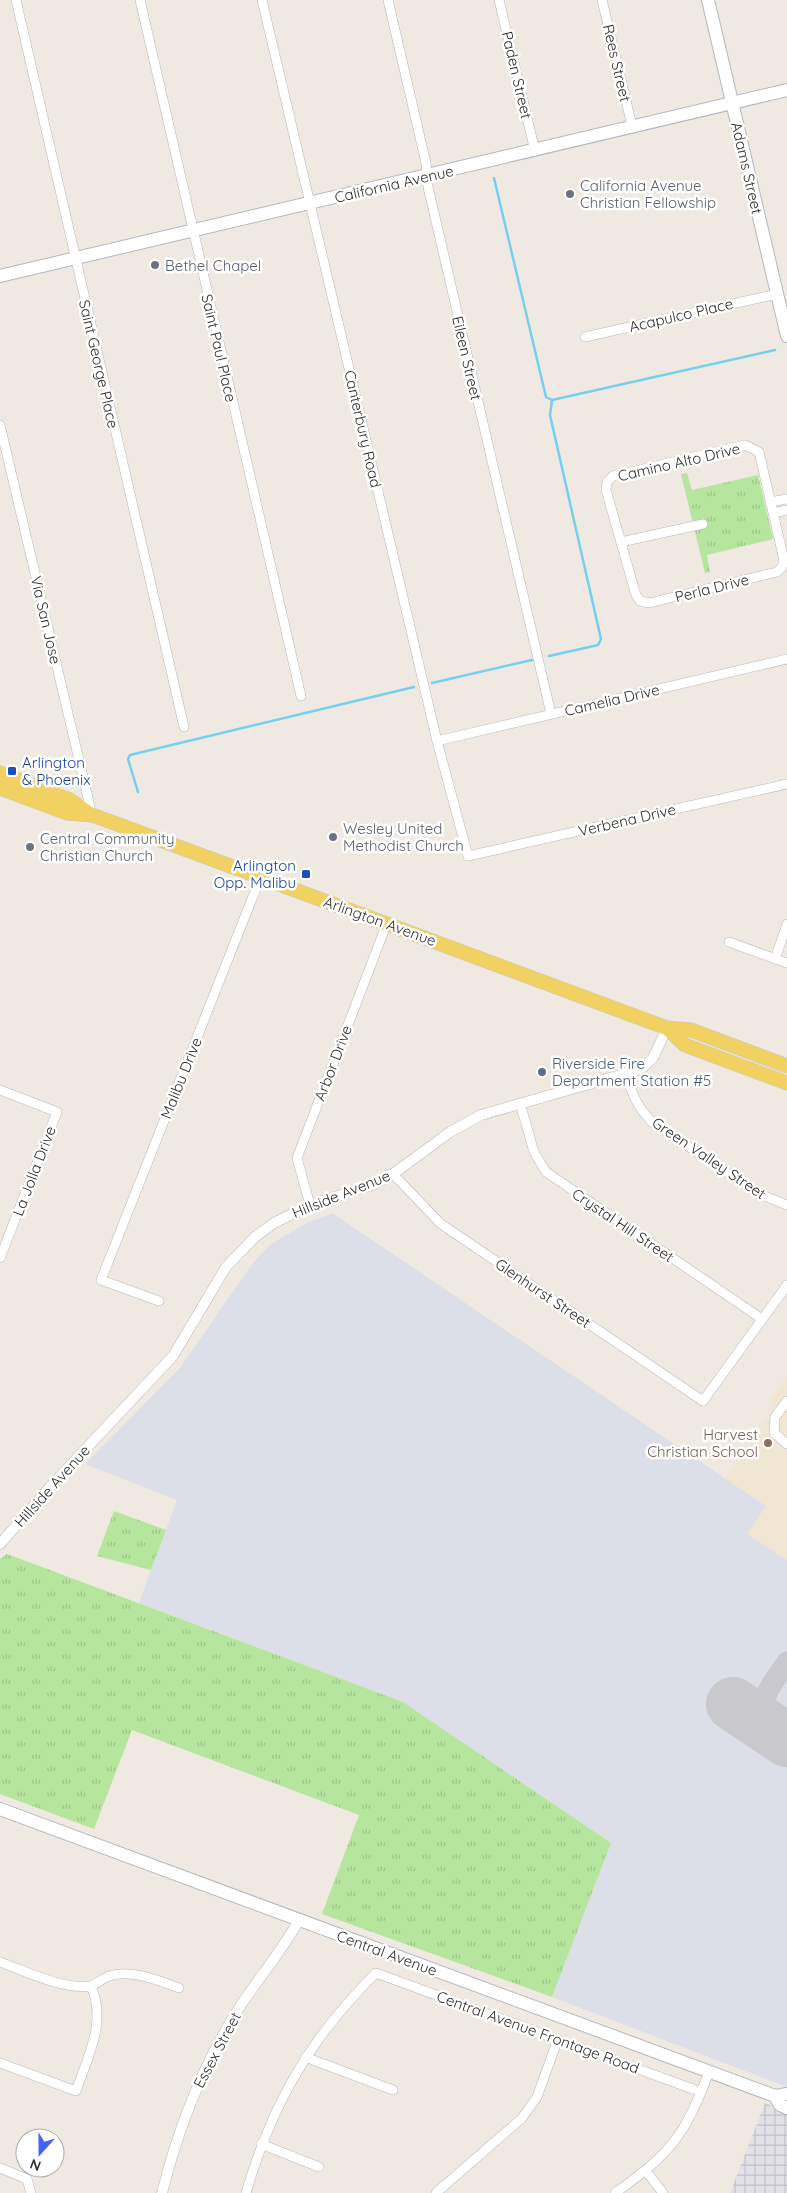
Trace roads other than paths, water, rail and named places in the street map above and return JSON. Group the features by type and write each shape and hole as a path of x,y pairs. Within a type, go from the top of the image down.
{"main road":[{"name":"Adams Street","path":"708,0 787,336"},
{"name":"California Avenue","path":"0,276 787,90"},
{"name":"Arlington Avenue","path":"0,774 70,800 92,815 261,876 667,1028 691,1030 787,1066"},
{"name":"Arlington Avenue","path":"0,788 66,814 92,815"},
{"name":"Arlington Avenue","path":"667,1028 685,1045 787,1083"},
{"name":"Central Avenue","path":"0,1809 708,2072 781,2095 780,2106 787,2108"}],"street":[{"name":"Saint George Place","path":"16,0 184,727"},
{"name":"Saint Paul Place","path":"140,0 301,696"},
{"name":"Canterbury Road","path":"262,0 437,741 468,856"},
{"name":"Eileen Street","path":"388,0 550,714"},
{"name":"Paden Street","path":"499,0 535,151"},
{"name":"Rees Street","path":"602,0 632,126"},
{"name":"Acapulco Place","path":"585,337 777,294"},
{"name":"Via San Jose","path":"0,425 92,815"},
{"name":"Camino Alto Drive","path":"621,542 606,490 607,482 613,476 745,445 759,452 770,502"},
{"path":"787,499 770,502 773,513 787,510"},
{"name":"Perla Drive","path":"621,542 636,595 640,601 649,604 777,572 782,567 784,560 773,513"},
{"path":"621,542 703,524"},
{"name":"Camelia Drive","path":"437,741 787,659"},
{"name":"Verbena Drive","path":"468,856 787,784"},
{"name":"Malibu Drive","path":"158,1301 101,1280 261,876"},
{"name":"Arbor Drive","path":"310,1205 296,1158 387,923"},
{"path":"775,959 787,924"},
{"path":"728,942 787,963"},
{"name":"Hillside Avenue","path":"0,1544 50,1487 173,1356 235,1255 274,1223 310,1205 372,1185 393,1174 465,1123 481,1115 626,1075 648,1064 667,1028"},
{"name":"Green Valley Street","path":"626,1075 634,1100 652,1122 759,1194 787,1205"},
{"name":"La Jolla Drive","path":"0,1090 56,1112 0,1258"},
{"name":"Crystal Hill Street","path":"520,1103 534,1152 546,1172 762,1319"},
{"name":"Glenhurst Street","path":"393,1174 441,1224 703,1401 762,1319"},
{"path":"762,1319 787,1285"},
{"path":"787,1401 774,1418 774,1433 787,1444"},
{"name":"Essex Street","path":"162,2193 179,2131 210,2058 244,2001 285,1946 299,1920"},
{"path":"0,1962 53,1981 90,1986 108,1976 128,1974 151,1978 179,1988"},
{"name":"Central Avenue Frontage Road","path":"305,2057 348,2000 376,1972 701,2092"},
{"path":"0,2063 76,2091 98,2024 97,2001 90,1986"},
{"path":"436,2193 522,2118 537,2097 558,2039"},
{"path":"246,2193 261,2144 288,2085 305,2057 393,2090"},
{"path":"615,2193 646,2171 674,2144 684,2130 708,2072"},
{"path":"261,2144 319,2167"},
{"path":"0,2168 27,2179 31,2193"},
{"path":"646,2171 662,2193"}],"waterway":[{"path":"494,178 546,397 552,400 775,350"},
{"path":"549,656 598,645 601,639 550,415 552,400"},
{"path":"432,683 532,660"},
{"path":"138,792 128,759 130,755 414,687"}],"place":[{"name":"California Avenue Christian Fellowship","path":"570,194"},
{"name":"Bethel Chapel","path":"155,265"},
{"name":"Arlington & Phoenix","path":"12,771"},
{"name":"Wesley United Methodist Church","path":"333,837"},
{"name":"Central Community Christian Church","path":"30,847"},
{"name":"Arlington Opp. Malibu","path":"306,874"},
{"name":"Riverside Fire Department Station #5","path":"542,1072"},
{"name":"Harvest Christian School","path":"768,1443"}]}
